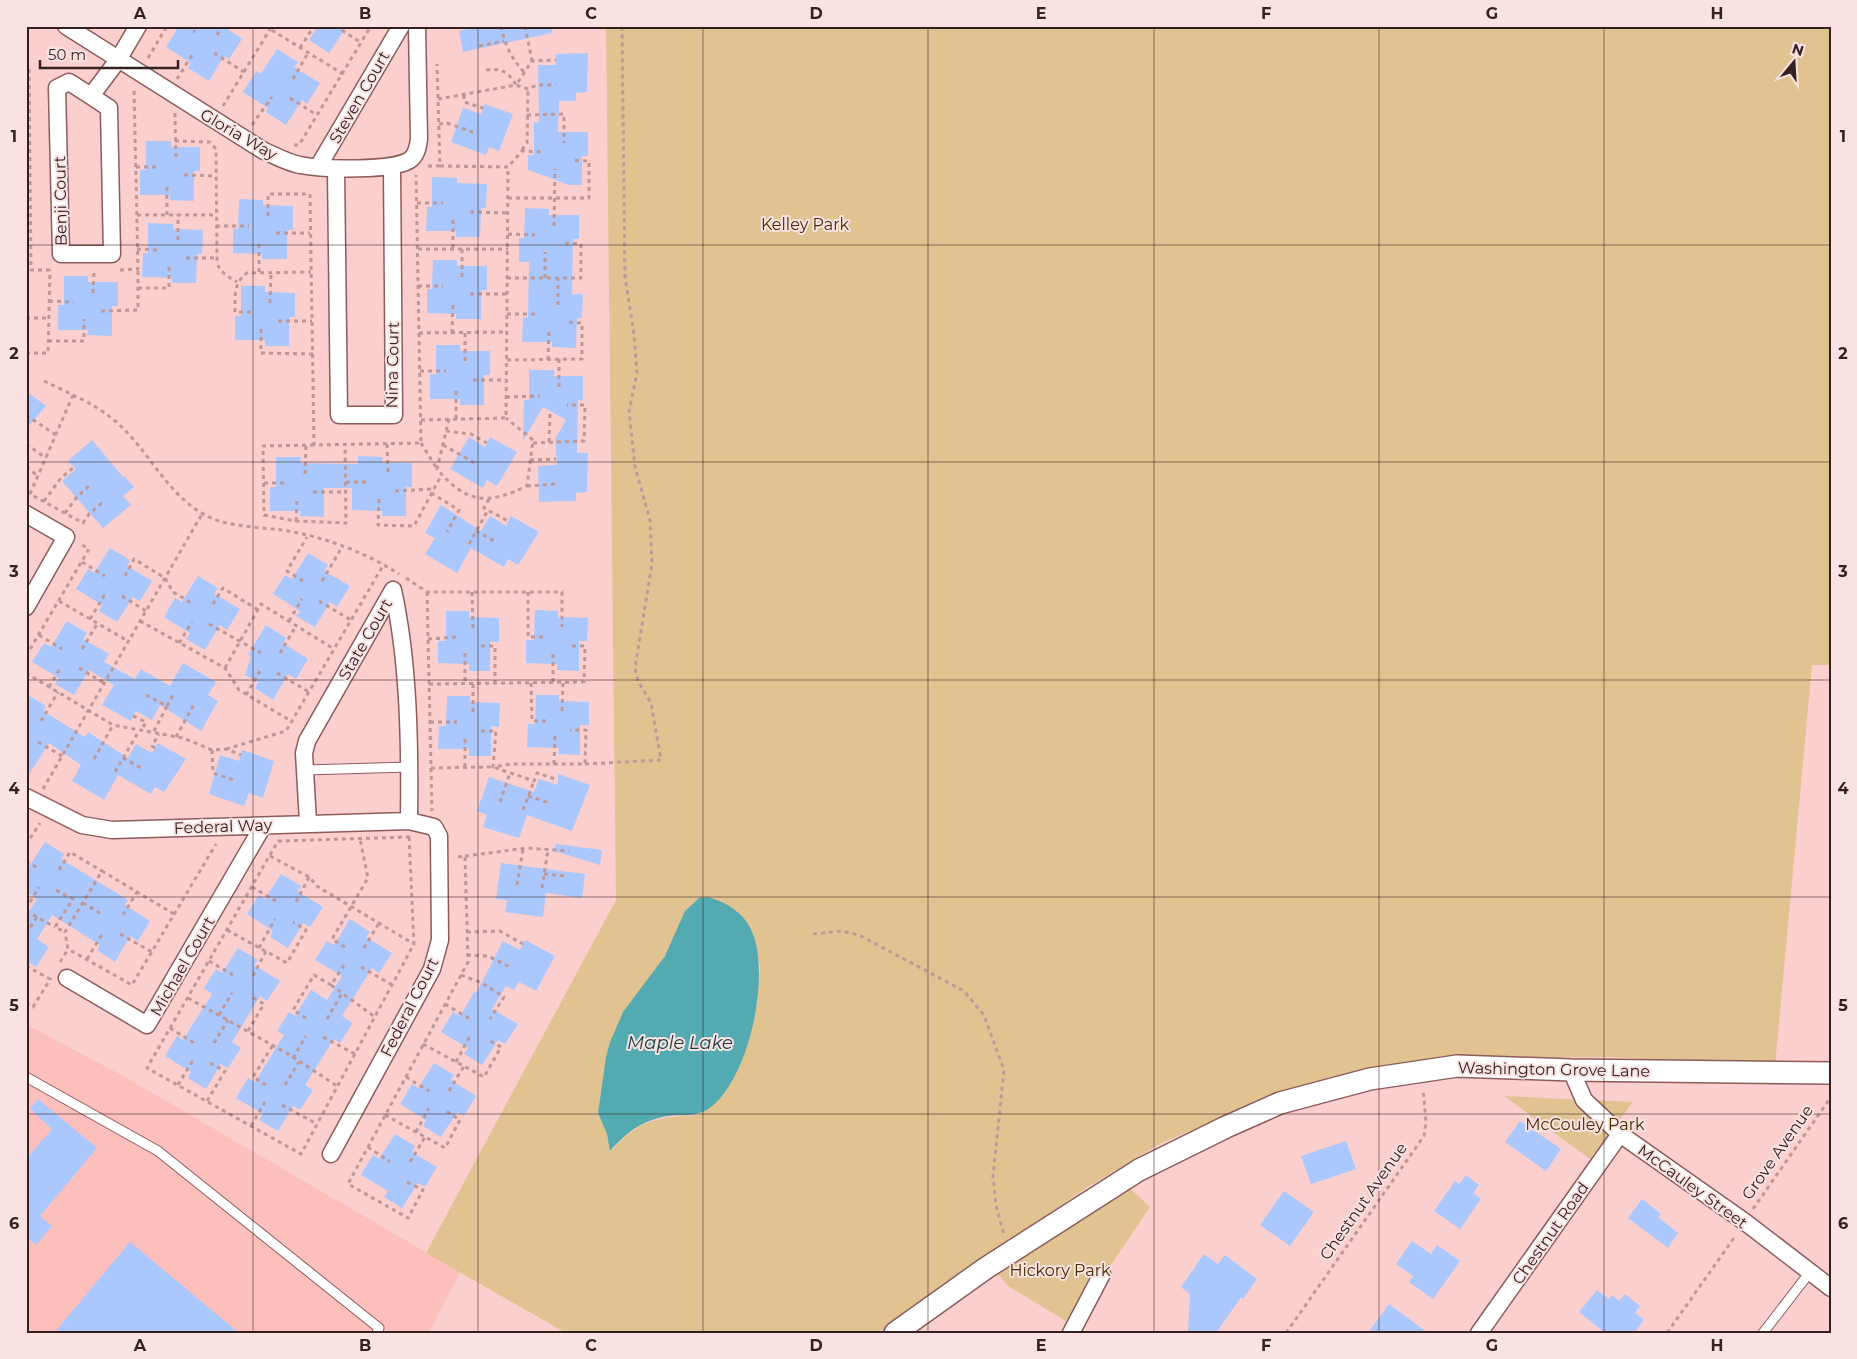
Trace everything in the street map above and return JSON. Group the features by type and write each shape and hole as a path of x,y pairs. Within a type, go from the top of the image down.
{"street":[{"name":"Gloria Way","path":"66,26 264,151 298,165 336,169 392,166 409,161 416,154 420,139"},
{"path":"91,96 118,60 138,26"},
{"name":"Steven Court","path":"318,167 401,26"},
{"name":"Steven Court","path":"417,26 420,139"},
{"name":"Benji Court","path":"69,82 91,96 109,108 112,254 61,254 57,88 69,82"},
{"name":"Nina Court","path":"336,169 339,415 394,415 392,166"},
{"path":"26,514 66,537 26,607"},
{"name":"State Court","path":"308,822 304,753 307,740 393,590 400,624 410,767 410,821"},
{"name":"Federal Way","path":"26,797 82,825 112,830 263,826 308,822 410,821 427,824"},
{"name":"Federal Court","path":"331,1154 434,962 440,940 439,836 434,827 427,824"},
{"name":"Michael Court","path":"67,978 147,1025 263,826"},
{"name":"Washington Grove Lane","path":"895,1333 986,1268 1140,1170 1226,1127 1280,1103 1370,1079 1457,1066 1571,1070 1831,1073"},
{"name":"McCauley Street","path":"1571,1070 1584,1100 1620,1134 1745,1222 1831,1288"},
{"name":"Chestnut Road","path":"1479,1333 1620,1134"},
{"path":"1071,1333 1102,1274"}],"lane":[{"path":"305,770 410,767"},
{"path":"26,1077 158,1151 379,1328 377,1333"},
{"path":"1763,1333 1810,1272"}],"path":[{"path":"147,61 167,26"},
{"path":"187,26 195,32"},
{"path":"217,35 222,26"},
{"path":"265,26 343,74"},
{"path":"300,48 314,26"},
{"path":"335,26 362,43"},
{"path":"287,144 299,145 371,26"},
{"path":"500,26 512,59 524,72"},
{"path":"516,85 532,60 525,26"},
{"path":"431,768 661,760 651,704 638,681 634,668 652,564 650,520 635,467 629,412 637,373 634,334 625,277 622,26"},
{"path":"222,107 271,28"},
{"path":"479,46 504,41"},
{"path":"177,80 194,52"},
{"path":"214,53 244,72"},
{"path":"293,79 308,53"},
{"path":"532,60 556,60"},
{"path":"437,63 440,166"},
{"path":"29,69 28,233 31,270"},
{"path":"486,70 497,69 504,71 511,76 516,85"},
{"path":"170,75 185,84"},
{"path":"438,99 516,85 528,89 537,85 556,85"},
{"path":"101,311 138,310 134,86 142,91"},
{"path":"506,418 508,167 527,143 528,89"},
{"path":"464,95 464,102 483,108"},
{"path":"252,125 272,97"},
{"path":"290,98 317,115"},
{"path":"215,102 230,112"},
{"path":"175,110 176,158"},
{"path":"527,115 564,114 564,143"},
{"path":"245,121 260,130"},
{"path":"439,124 447,123 473,132"},
{"path":"175,141 206,141 214,144 216,258 218,268 238,282"},
{"path":"522,151 545,152"},
{"path":"508,198 589,198 589,160 572,160"},
{"path":"426,166 508,167"},
{"path":"136,167 156,167"},
{"path":"554,226 555,169"},
{"path":"416,171 421,443 437,469 457,490 489,499 504,497 527,486 556,484"},
{"path":"184,175 216,176"},
{"path":"167,184 167,215"},
{"path":"268,216 268,194 310,194 314,445"},
{"path":"417,203 443,203"},
{"path":"470,212 508,213"},
{"path":"137,215 216,216"},
{"path":"178,215 178,240"},
{"path":"453,220 453,249"},
{"path":"216,226 249,226"},
{"path":"276,233 310,233"},
{"path":"508,234 535,235"},
{"path":"259,243 259,272"},
{"path":"507,278 581,278 581,244 562,243"},
{"path":"418,249 508,248"},
{"path":"138,249 159,250"},
{"path":"462,249 462,276"},
{"path":"545,252 545,278"},
{"path":"186,258 216,258"},
{"path":"138,288 169,288 169,266"},
{"path":"111,270 138,269"},
{"path":"26,270 58,270"},
{"path":"26,353 48,353 50,270"},
{"path":"85,270 102,270"},
{"path":"93,293 94,270"},
{"path":"270,303 271,272"},
{"path":"251,312 235,312 238,282 247,273 311,272"},
{"path":"558,278 558,305"},
{"path":"418,286 443,286"},
{"path":"470,294 507,294"},
{"path":"49,301 74,302"},
{"path":"452,333 453,303"},
{"path":"507,314 539,314"},
{"path":"26,318 49,318"},
{"path":"48,341 84,341 84,319"},
{"path":"278,321 312,321"},
{"path":"507,360 582,359 582,323 566,322"},
{"path":"261,330 261,353 313,354"},
{"path":"548,360 549,331"},
{"path":"419,333 507,332"},
{"path":"465,333 466,362"},
{"path":"559,359 559,387"},
{"path":"420,372 446,371"},
{"path":"474,380 506,380"},
{"path":"44,381 92,405 115,420 179,497 202,514 227,522 285,531 342,547 384,564 427,592 562,592 562,627"},
{"path":"456,388 456,419"},
{"path":"73,395 38,476 28,493 83,523"},
{"path":"506,396 540,396"},
{"path":"533,443 584,441 585,405 567,405"},
{"path":"549,442 550,413"},
{"path":"26,415 56,435"},
{"path":"421,420 506,418 533,440 527,486"},
{"path":"437,469 449,419"},
{"path":"446,431 471,434 487,443"},
{"path":"345,445 346,523 296,521 264,515 263,446 421,443"},
{"path":"26,444 46,458"},
{"path":"387,444 388,473"},
{"path":"443,445 474,463"},
{"path":"306,446 306,474"},
{"path":"530,460 556,459"},
{"path":"26,467 38,476"},
{"path":"44,501 61,478 74,467"},
{"path":"378,499 378,525 414,526 442,474"},
{"path":"346,482 368,482"},
{"path":"264,483 286,483"},
{"path":"65,513 77,497 89,486"},
{"path":"395,491 433,489"},
{"path":"314,492 346,492"},
{"path":"431,493 459,510 447,532"},
{"path":"489,499 484,508 508,521"},
{"path":"296,521 297,500"},
{"path":"78,531 89,514 104,501"},
{"path":"468,544 488,510"},
{"path":"42,791 202,514"},
{"path":"476,531 496,542"},
{"path":"303,581 287,571 307,537"},
{"path":"26,656 90,549 74,540"},
{"path":"322,581 342,547"},
{"path":"124,576 134,559 165,578 174,592 193,604"},
{"path":"82,562 105,576"},
{"path":"26,673 113,724 176,737 212,750 226,749 286,731 384,564"},
{"path":"213,604 223,588 258,610"},
{"path":"472,592 472,628"},
{"path":"528,592 528,637 544,637"},
{"path":"90,619 105,594"},
{"path":"122,596 146,611"},
{"path":"289,621 302,599"},
{"path":"59,601 128,641"},
{"path":"319,601 351,620"},
{"path":"225,668 262,604 334,649"},
{"path":"140,622 225,668 239,690 291,721"},
{"path":"179,643 192,622"},
{"path":"82,649 97,624"},
{"path":"209,624 261,653"},
{"path":"280,653 296,626"},
{"path":"39,635 62,649"},
{"path":"428,638 456,637"},
{"path":"481,646 495,646 495,683"},
{"path":"429,684 584,682 585,646 569,646"},
{"path":"553,652 553,682"},
{"path":"464,653 465,684"},
{"path":"49,687 62,667"},
{"path":"79,668 104,683"},
{"path":"246,694 260,671"},
{"path":"278,674 309,692"},
{"path":"562,711 563,682"},
{"path":"531,683 532,721 546,721"},
{"path":"473,684 473,712"},
{"path":"41,721 58,692"},
{"path":"152,733 174,693"},
{"path":"146,695 167,706"},
{"path":"176,737 194,704"},
{"path":"116,772 146,722 133,716"},
{"path":"430,722 457,722"},
{"path":"94,759 113,724"},
{"path":"570,730 586,730 585,764"},
{"path":"482,731 496,731 493,767"},
{"path":"155,748 152,746 159,734"},
{"path":"554,736 554,764"},
{"path":"465,767 466,738"},
{"path":"38,742 62,756"},
{"path":"226,749 240,755"},
{"path":"212,750 213,773 234,780"},
{"path":"123,758 142,769"},
{"path":"493,767 534,781"},
{"path":"500,802 510,773"},
{"path":"523,810 537,774 558,780"},
{"path":"528,796 550,803"},
{"path":"33,819 48,827"},
{"path":"26,845 40,823"},
{"path":"409,837 414,944 301,1154 147,1068 278,840 360,838 409,837"},
{"path":"345,947 332,939 368,878 360,838"},
{"path":"102,871 65,932 68,949 132,985 217,841 208,841"},
{"path":"517,885 523,849"},
{"path":"465,856 523,849 569,852"},
{"path":"542,888 548,850"},
{"path":"59,870 70,852 174,914"},
{"path":"270,856 309,877 314,885 414,944"},
{"path":"26,861 40,869"},
{"path":"544,874 566,876"},
{"path":"296,902 309,877"},
{"path":"39,887 26,910 65,932"},
{"path":"252,887 276,902"},
{"path":"55,928 72,899 56,890"},
{"path":"123,915 137,892"},
{"path":"83,903 103,915"},
{"path":"26,934 37,917"},
{"path":"260,948 275,919"},
{"path":"227,930 287,963 306,930 293,922"},
{"path":"364,948 379,923"},
{"path":"467,932 500,931 523,944"},
{"path":"814,934 841,931 859,935 964,991 984,1015 1004,1070 994,1176 996,1205 1009,1255"},
{"path":"87,959 103,933"},
{"path":"120,934 152,952"},
{"path":"252,976 266,951"},
{"path":"467,955 488,956 512,968"},
{"path":"209,961 233,976"},
{"path":"331,985 344,965"},
{"path":"26,966 50,979"},
{"path":"361,968 392,985"},
{"path":"306,1018 293,1010 314,975 375,1017"},
{"path":"460,975 482,983 504,997 490,1019"},
{"path":"220,1015 232,993"},
{"path":"327,1018 342,993"},
{"path":"248,1031 264,1004 250,996"},
{"path":"188,998 273,1045 337,1086"},
{"path":"445,1004 470,1019"},
{"path":"214,1043 228,1020"},
{"path":"170,1028 194,1043"},
{"path":"293,1058 306,1036"},
{"path":"456,1062 470,1036"},
{"path":"323,1037 355,1054"},
{"path":"424,1044 484,1077 501,1047 487,1039"},
{"path":"266,1085 253,1077 273,1045"},
{"path":"178,1085 194,1060"},
{"path":"285,1085 299,1062"},
{"path":"207,1101 225,1071 210,1063"},
{"path":"449,1091 464,1066"},
{"name":"Chestnut Avenue","path":"1286,1333 1424,1136 1426,1122 1422,1072"},
{"path":"406,1077 429,1091"},
{"name":"Grove Avenue","path":"1667,1333 1831,1097"},
{"path":"251,1126 265,1102"},
{"path":"282,1105 317,1124"},
{"path":"416,1132 429,1108"},
{"path":"386,1115 445,1148 460,1120 446,1111"},
{"path":"410,1162 425,1137"},
{"path":"368,1147 390,1162"}],"shaded area":[{"path":"26,1024 125,1077 460,1272 429,1333 26,1333"}],"green space":[{"name":"Kelley Park","path":"606,26 1831,26 1831,665 1812,665 1775,1066 1611,1057 1479,1058 1367,1068 1260,1103 1163,1142 1086,1188 878,1333 566,1333 426,1253 616,900","holes":["736,910 753,934 760,967 757,1004 746,1048 699,1115 671,1117 650,1122 631,1132 611,1151 607,1134 598,1113 610,1042 623,1012 656,970 672,944"]},
{"name":"McCouley Park","path":"1504,1096 1633,1102 1590,1159"},
{"name":"Hickory Park","path":"1123,1182 1150,1207 1071,1324 1008,1286 993,1268"}],"water":[{"name":"Maple Lake","path":"708,897 722,902 741,915 750,927 758,953 757,1001 753,1026 745,1051 736,1074 724,1093 711,1107 700,1113 667,1116 642,1124 622,1138 610,1151 607,1134 598,1113 610,1042 623,1012 665,956 685,911 699,898"}],"building":[{"path":"179,26 223,26 242,39 229,59 224,56 209,81 188,68 191,63 166,47"},
{"path":"318,26 347,26 329,53 309,40"},
{"path":"482,26 551,26 552,33 463,52 459,31"},
{"path":"277,49 298,62 294,67 320,83 307,104 302,100 286,125 266,112 268,108 243,92 256,71 261,74"},
{"path":"588,53 587,92 576,93 576,101 559,101 558,132 588,132 588,156 582,156 582,185 569,185 528,170 528,155 534,155 534,122 539,123 538,65 556,65 556,54"},
{"path":"484,104 513,114 499,151 489,147 486,155 451,142 463,108 481,114"},
{"path":"146,141 171,141 171,147 200,147 200,171 194,171 194,201 170,200 170,195 140,195 140,170 146,170"},
{"path":"432,177 457,178 457,183 487,184 486,208 481,208 480,237 456,237 456,231 426,231 427,207 432,207"},
{"path":"239,199 263,200 263,205 293,206 293,230 287,230 287,259 262,259 262,254 233,253 233,229 238,229"},
{"path":"525,208 549,209 549,215 579,215 579,239 573,239 572,294 583,294 582,318 577,318 576,348 552,347 552,342 522,342 523,317 528,318 529,262 519,262 519,238 524,238"},
{"path":"148,223 173,224 173,229 203,230 202,254 197,254 196,283 172,283 172,278 142,277 143,253 148,253"},
{"path":"433,260 457,260 457,266 487,266 487,290 481,290 481,319 456,319 456,314 427,313 427,289 432,289"},
{"path":"64,276 88,276 88,282 118,282 118,306 112,306 112,336 87,335 88,330 58,330 58,305 64,305"},
{"path":"241,286 265,286 265,292 295,293 295,317 289,317 289,346 265,346 265,340 235,340 235,316 241,316"},
{"path":"436,345 460,345 460,351 490,351 490,375 484,375 484,405 460,405 460,399 430,399 430,374 436,375"},
{"path":"529,370 554,370 554,376 583,376 583,401 578,400 577,453 588,453 587,492 576,493 576,501 539,502 538,466 557,465 555,439 566,420 543,407 523,441 524,400 529,400"},
{"path":"26,391 46,406 26,429"},
{"path":"469,437 485,447 490,437 517,452 497,486 487,480 483,488 450,469"},
{"path":"92,440 123,477 134,487 123,496 131,505 103,528 62,481 76,469 68,461"},
{"path":"358,456 382,457 382,462 412,463 412,487 406,487 406,516 382,516 382,511 352,510 352,488 324,488 324,517 300,516 300,511 270,511 270,487 276,487 276,457 301,457 300,463 358,464"},
{"path":"441,505 481,531 490,516 506,526 511,516 539,532 518,565 508,559 504,567 471,548 457,573 425,554 435,538 425,533"},
{"path":"110,548 130,560 127,566 152,581 140,601 133,597 117,622 99,611 102,605 76,589 88,569 94,573"},
{"path":"308,553 328,565 324,571 350,586 337,607 330,602 315,627 296,616 300,611 273,594 285,575 292,579"},
{"path":"198,576 218,588 214,594 240,609 227,630 220,625 205,650 186,639 190,633 164,617 175,598 182,602"},
{"path":"535,610 558,611 558,617 588,618 587,641 579,641 579,671 557,670 557,664 526,663 526,640 534,640"},
{"path":"446,611 469,611 469,617 499,618 499,642 490,642 490,671 469,671 469,664 438,663 438,641 446,641"},
{"path":"67,621 87,633 83,639 109,654 104,662 135,679 141,669 170,686 183,663 216,682 208,695 218,701 201,731 160,705 152,720 136,711 131,721 102,705 114,685 89,670 74,695 55,684 59,678 32,662 44,643 51,647"},
{"path":"266,625 286,638 283,643 308,659 296,679 288,674 273,700 255,688 258,682 245,675 251,656 248,655"},
{"path":"26,694 46,706 43,711 85,737 88,732 128,758 136,744 152,753 158,743 186,759 164,792 155,787 151,794 118,775 104,800 72,781 81,765 49,743 26,779"},
{"path":"536,695 559,695 559,701 589,702 589,725 580,725 580,755 558,754 559,748 527,747 528,724 535,724"},
{"path":"447,696 470,696 470,702 500,703 499,727 491,726 491,756 469,756 469,749 438,749 439,726 446,726"},
{"path":"242,750 274,761 263,798 249,793 244,806 209,794 220,755 239,761"},
{"path":"558,774 590,785 572,831 527,815 519,838 483,827 487,815 477,811 489,777 534,792 539,779 558,785"},
{"path":"45,842 64,854 61,859 128,900 125,905 150,921 138,941 130,936 115,962 97,950 100,945 52,915 37,939 49,947 36,967 26,960 26,916 37,899 26,892 26,871"},
{"path":"556,844 602,850 600,865 554,851"},
{"path":"501,863 585,874 582,898 546,893 543,917 505,912 507,900 496,899"},
{"path":"281,874 301,886 297,891 323,907 310,927 303,923 288,948 270,937 273,931 247,914 259,895 265,899"},
{"path":"350,919 370,932 366,937 392,953 379,973 372,968 342,1016 353,1023 340,1043 334,1039 305,1085 313,1090 300,1110 293,1106 278,1131 259,1120 263,1114 236,1098 248,1078 255,1082 284,1035 277,1031 289,1012 295,1016 311,990 327,1000 342,976 315,960 327,941 334,945"},
{"path":"525,940 555,956 536,991 519,982 514,990 506,986 492,1009 518,1024 505,1044 498,1040 482,1065 464,1054 468,1048 441,1032 453,1012 460,1016 475,991 477,992 503,941 520,950"},
{"path":"238,948 258,960 254,965 280,981 267,1001 260,996 232,1042 241,1048 228,1068 221,1064 206,1089 188,1078 191,1072 165,1056 177,1036 183,1040 212,994 204,988 216,969 222,973"},
{"path":"434,1063 454,1075 451,1080 476,1096 464,1116 457,1112 441,1137 423,1126 426,1120 400,1104 412,1084 418,1088"},
{"path":"38,1099 97,1148 40,1216 52,1226 36,1245 26,1237 26,1159 52,1129 30,1109"},
{"path":"1520,1121 1561,1149 1546,1171 1505,1142"},
{"path":"395,1134 415,1146 412,1152 437,1167 425,1187 418,1183 402,1208 384,1197 388,1191 361,1175 373,1155 379,1159"},
{"path":"1346,1141 1356,1169 1311,1184 1301,1156"},
{"path":"1466,1175 1479,1185 1473,1193 1481,1199 1460,1229 1434,1211 1455,1181 1459,1184"},
{"path":"1284,1191 1314,1212 1290,1246 1260,1225"},
{"path":"1642,1199 1661,1214 1658,1217 1678,1233 1668,1248 1628,1218"},
{"path":"1412,1241 1431,1254 1437,1245 1460,1261 1433,1299 1409,1282 1413,1276 1396,1264"},
{"path":"130,1242 239,1333 54,1333"},
{"path":"1204,1254 1218,1264 1225,1255 1257,1279 1243,1299 1241,1297 1216,1333 1188,1333 1190,1294 1181,1287"},
{"path":"1597,1290 1609,1299 1612,1295 1619,1301 1625,1294 1640,1306 1635,1313 1644,1320 1634,1333 1605,1333 1579,1312"},
{"path":"1389,1304 1428,1333 1368,1333"}]}
